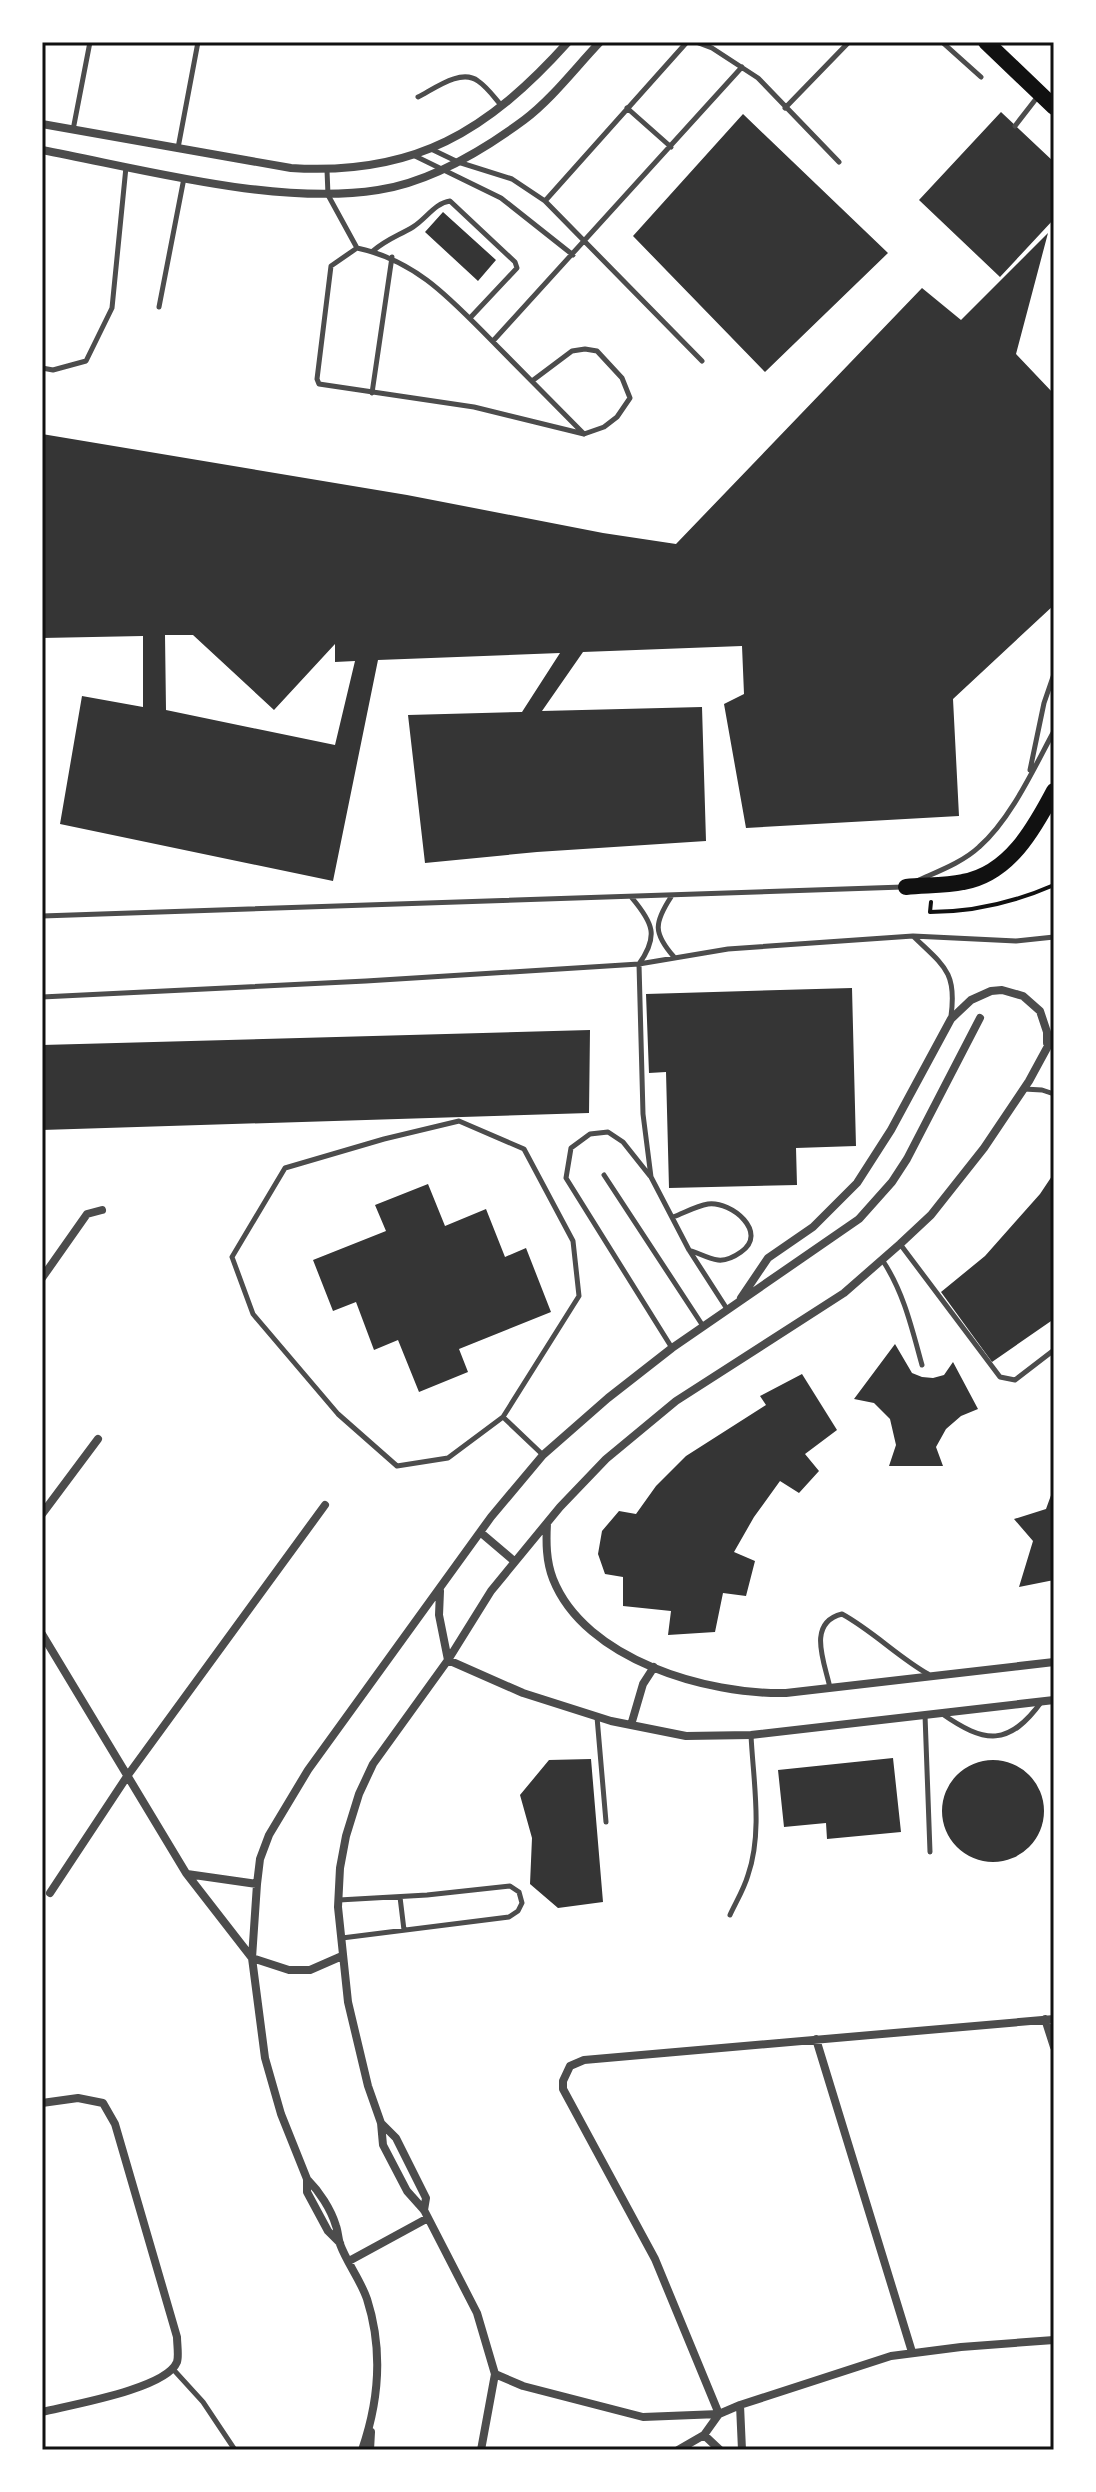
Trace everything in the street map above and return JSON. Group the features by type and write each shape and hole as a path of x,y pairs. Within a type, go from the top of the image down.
{"main road":[{"path":"986,42 1054,107"},
{"path":"906,887 964,882 980,877 1004,862 1024,843 1054,791"}],"street":[{"path":"42,124 253,162 327,170 375,164 412,155 465,133 533,81 568,42"},
{"path":"42,150 250,188 328,195 379,190 458,162 527,117 600,42"},
{"path":"739,1303 768,1258 813,1227 857,1183 891,1130 951,1019 980,994 1013,991 1033,1002 1040,1011 1047,1032 1045,1054"},
{"path":"370,2450 378,2360 367,2298 340,2243 336,2225 315,2187 307,2179 281,2114 265,2058 252,1958 260,1859 269,1835 308,1770 480,1532 543,1455 672,1348 839,1234 876,1202 907,1159 980,1018"},
{"path":"481,2450 495,2374 477,2313 426,2214 407,2191 383,2145 381,2123 357,2046 342,1956 339,1900 340,1868 346,1836 359,1794 373,1764 448,1660 491,1591 547,1521 606,1459 676,1401 844,1293 883,1261 960,1181 1024,1089 1054,1035"},
{"path":"42,1278 87,1214 102,1210"},
{"path":"42,1514 98,1439"},
{"path":"50,1893 128,1775 325,1505"},
{"path":"547,1521 547,1556 553,1579 565,1600 609,1643 654,1667 707,1686 756,1694 1054,1662"},
{"path":"480,1532 514,1561"},
{"path":"440,1589 439,1615 448,1660"},
{"path":"43,1638 186,1873 252,1958 289,1970 310,1970 342,1956"},
{"path":"448,1660 523,1693 597,1717 686,1736 751,1735 1054,1700"},
{"path":"631,1725 643,1684 654,1667"},
{"path":"186,1873 257,1884"},
{"path":"719,2414 655,2259 568,2098 563,2081 576,2061 1050,2019 1054,2047"},
{"path":"816,2039 912,2352"},
{"path":"42,2103 78,2098 103,2103 115,2124 177,2337 177,2362 164,2377 146,2385 42,2412"},
{"path":"381,2123 396,2138 426,2198 426,2214"},
{"path":"349,2261 426,2214"},
{"path":"495,2374 523,2386 643,2417 719,2414 891,2356 1054,2340"},
{"path":"740,2405 742,2450"},
{"path":"678,2450 704,2435 719,2414"},
{"path":"362,2450 371,2423"},
{"path":"704,2435 720,2450"}],"lane":[{"path":"73,130 90,42"},
{"path":"177,149 198,42"},
{"path":"545,201 687,42"},
{"path":"696,42 710,45 773,91 785,108 839,162"},
{"path":"785,108 849,42"},
{"path":"942,42 981,77"},
{"path":"493,341 742,67"},
{"path":"418,97 463,76 476,78 502,107"},
{"path":"1015,126 1040,94"},
{"path":"626,108 671,147"},
{"path":"430,148 458,162 512,179 545,201 702,361"},
{"path":"412,155 501,198 573,255"},
{"path":"42,368 53,370 86,361 112,308 126,166"},
{"path":"327,170 328,195 357,248"},
{"path":"159,307 184,177"},
{"path":"373,251 388,238 413,227 443,202 450,201 515,262 517,268 470,318"},
{"path":"532,381 572,351 597,351 622,378 630,398 617,417 604,427 584,434 426,398 324,386 317,379 331,266 357,248 392,257 417,271 470,318 584,434"},
{"path":"372,393 392,257"},
{"path":"1028,778 1044,703 1054,674"},
{"path":"42,916 906,887 979,848 997,828 1054,731"},
{"path":"672,896 658,918 659,936 675,958"},
{"path":"631,898 650,923 651,938 639,964 643,1114 651,1177"},
{"path":"913,936 951,978 954,988 951,1019"},
{"path":"42,997 639,964 728,949 913,936 1016,941 1054,937"},
{"path":"1024,1089 1054,1094"},
{"path":"459,1121 524,1149 573,1241 579,1296 503,1417 448,1458 397,1466 338,1414 253,1314 232,1257 285,1168 459,1121"},
{"path":"672,1348 566,1178 571,1148 590,1134 608,1132 630,1149 651,1177 689,1250 727,1309"},
{"path":"604,1175 703,1326"},
{"path":"673,1217 708,1204 727,1205 748,1222 752,1235 748,1248 733,1258 718,1260 689,1250"},
{"path":"900,1244 1000,1377 1015,1380 1054,1350"},
{"path":"883,1261 895,1279 906,1306 922,1365"},
{"path":"503,1417 543,1455"},
{"path":"830,1688 819,1640 825,1622 842,1614 907,1662 933,1677"},
{"path":"940,1713 964,1729 992,1737 1013,1732 1028,1721 1042,1701"},
{"path":"925,1715 930,1852"},
{"path":"597,1717 606,1822"},
{"path":"730,1915 749,1873 752,1851 755,1825 751,1735"},
{"path":"339,1900 510,1886 519,1892 522,1903 518,1911 509,1917 341,1938"},
{"path":"400,1897 404,1930"},
{"path":"172,2368 203,2402 235,2450"}],"path":[{"path":"931,885 930,912 967,910 1034,894 1054,885"}],"building":[{"path":"1001,112 1054,162 1054,219 1000,277 919,200"},
{"path":"743,114 888,253 765,372 633,236"},
{"path":"443,212 496,260 478,281 425,232"},
{"path":"1048,233 1016,354 1054,394 1054,605 953,699 959,816 746,828 724,704 744,694 742,646 583,652 542,711 702,707 706,841 425,863 408,715 522,712 560,653 378,660 333,881 60,824 82,696 143,707 143,636 42,638 42,434 676,544 922,288 961,320","holes":["165,635 193,635 274,710 335,644 335,662 355,661 335,745 166,710"]},
{"path":"852,988 856,1146 796,1148 797,1185 669,1188 666,1072 649,1073 646,994"},
{"path":"590,1030 589,1113 42,1130 42,1045"},
{"path":"1054,1173 1054,1319 992,1362 941,1292 985,1256 1040,1194"},
{"path":"428,1184 445,1226 486,1209 505,1257 526,1248 551,1312 459,1349 468,1372 419,1392 398,1340 374,1350 356,1302 333,1311 313,1260 386,1231 375,1205"},
{"path":"895,1344 912,1373 922,1377 944,1375 953,1362 978,1409 961,1416 946,1429 936,1447 943,1466 889,1466 896,1445 890,1419 874,1403 854,1399"},
{"path":"802,1374 837,1430 805,1454 819,1471 799,1493 780,1481 754,1517 734,1552 755,1561 746,1596 723,1593 715,1632 668,1635 671,1611 623,1606 623,1577 605,1574 598,1554 602,1531 619,1511 636,1514 656,1486 686,1456 766,1405 760,1396"},
{"path":"1054,1487 1054,1580 1019,1587 1033,1541 1014,1519 1046,1509"},
{"path":"893,1758 901,1832 827,1839 826,1823 784,1827 778,1770"},
{"path":"591,1759 603,1902 558,1908 530,1884 532,1838 520,1795 549,1760"},
{"path":"993,1760 1013,1764 1029,1775 1040,1791 1044,1811 1040,1831 1029,1847 1013,1858 993,1862 973,1858 957,1847 946,1831 942,1811 946,1791 957,1775 973,1764"}]}
